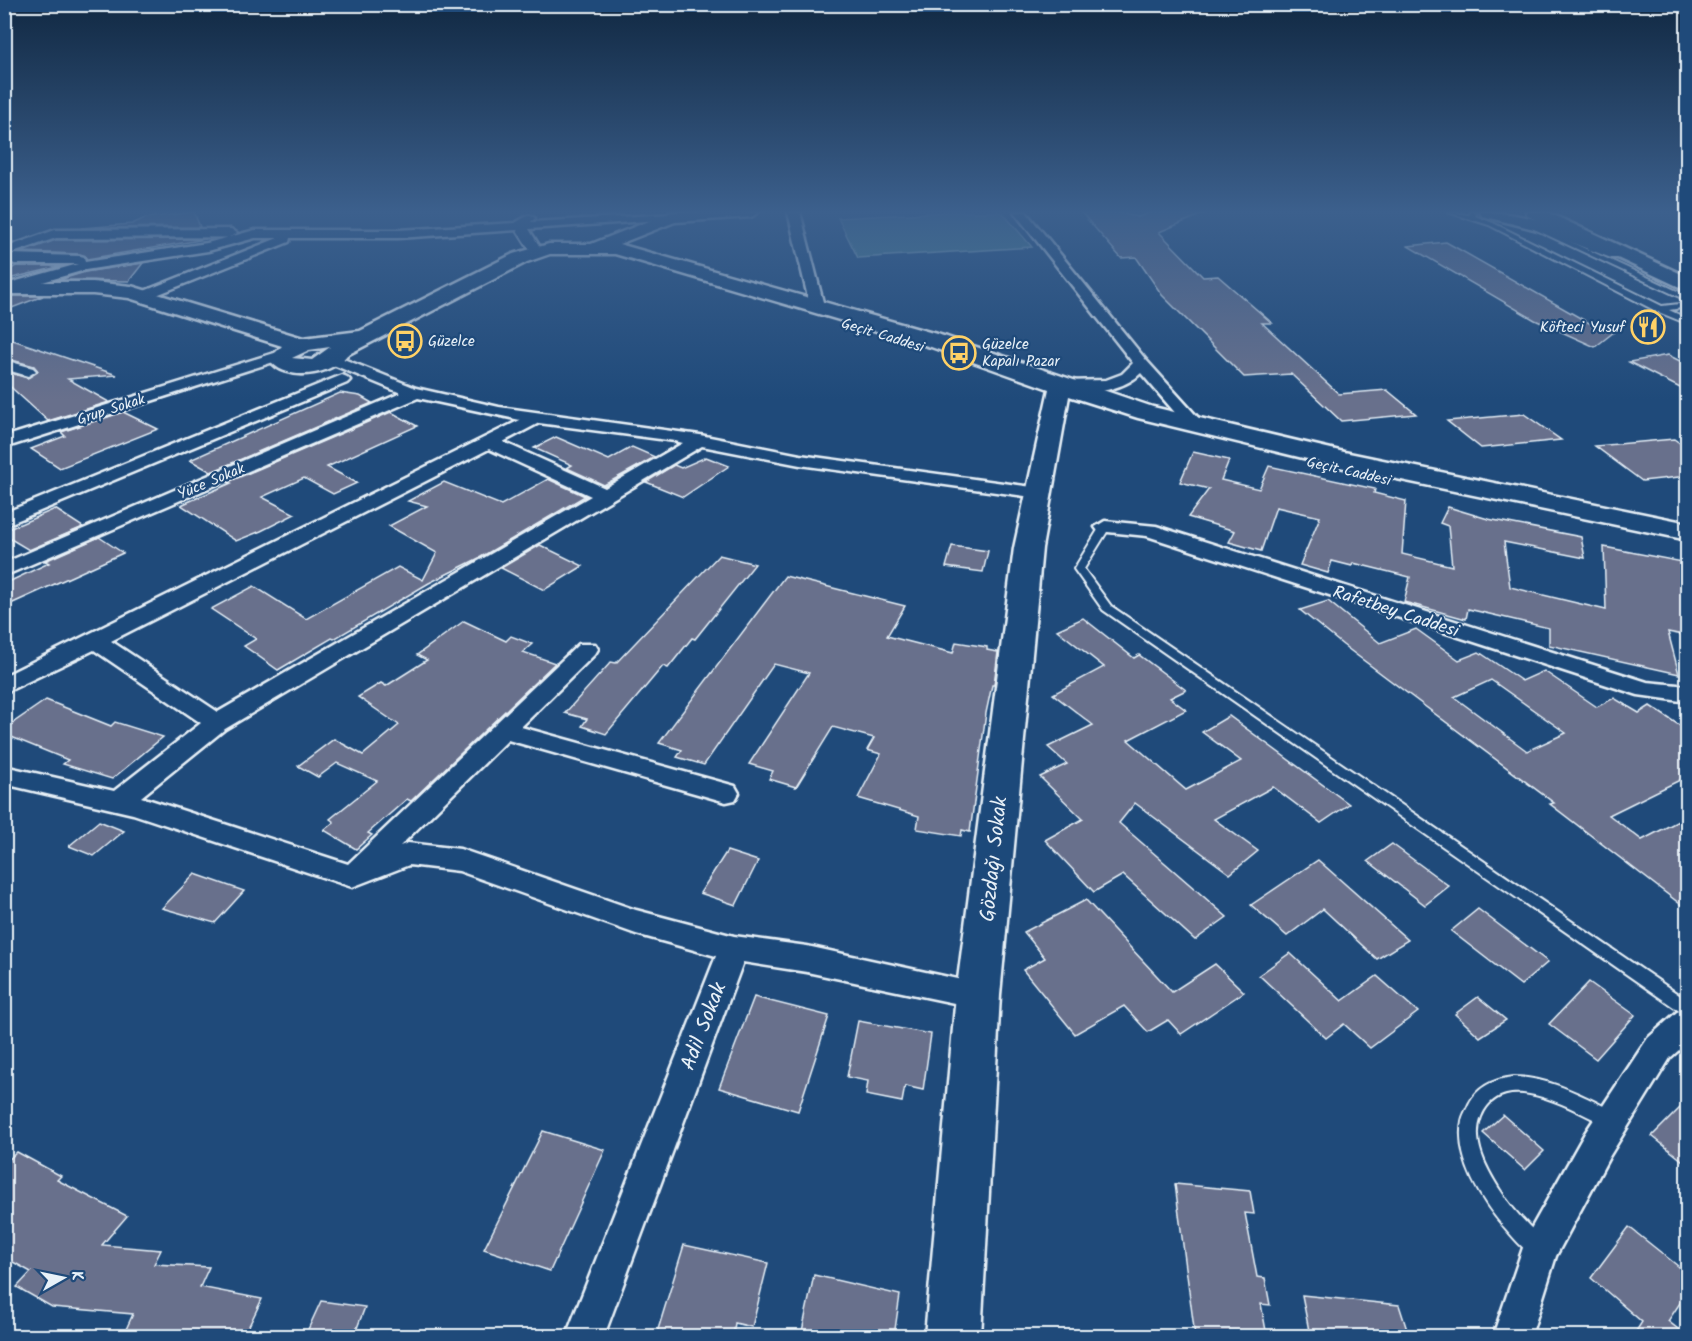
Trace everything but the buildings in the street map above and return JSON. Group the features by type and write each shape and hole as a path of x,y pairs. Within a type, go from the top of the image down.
{"main road":[{"path":"8,288 93,288 144,296 239,327 310,355 365,337 487,275"},
{"name":"Geçit Caddesi","path":"677,275 866,329 1060,390 1196,426 1688,532"},
{"name":"Geçit Caddesi","path":"706,275 939,342 1121,417 1422,489 1688,543"},
{"path":"1665,275 1688,285"},
{"name":"Gözdağı Sokak","path":"953,1336 978,995 1028,549 1060,390"}],"street":[{"path":"8,288 54,275"},
{"path":"144,296 197,275"},
{"path":"809,275 817,306"},
{"path":"1070,275 1141,363 1196,426"},
{"path":"394,385 342,380 311,374 310,355 394,385 500,411 700,440 800,459 1039,493"},
{"name":"Grup Sokak","path":"4,443 217,375 310,355"},
{"path":"1060,390 1105,385 1137,371 1141,363"},
{"path":"4,364 28,371"},
{"path":"4,519 342,380"},
{"name":"Yüce Sokak","path":"4,570 418,392"},
{"path":"4,686 539,417"},
{"path":"119,801 217,723 608,496 700,440"},
{"path":"489,442 608,496"},
{"name":"Rafetbey Caddesi","path":"1105,527 1149,530 1646,690 1688,694"},
{"path":"94,639 217,723"},
{"path":"352,876 587,649"},
{"path":"502,730 726,793"},
{"path":"4,775 119,801 352,876 408,854 460,860 636,922 734,948 807,958 978,995"},
{"name":"Adil Sokak","path":"585,1336 734,948"},
{"path":"1512,1336 1540,1249 1614,1120 1659,1048 1688,1022"}],"lane":[{"path":"1591,275 1659,309 1685,319"},
{"path":"1641,275 1688,299"},
{"path":"1659,309 1688,305"},
{"path":"1105,527 1079,569 1107,608 1688,1010"},
{"path":"1540,1249 1520,1232 1483,1179 1474,1158 1469,1137 1470,1115 1485,1094 1498,1088 1514,1085 1549,1090 1614,1120"}],"place":[{"name":"Köfteci Yusuf","path":"1648,327"},
{"name":"Güzelce","path":"405,341"},
{"name":"Güzelce Kapalı Pazar","path":"959,353"}]}
